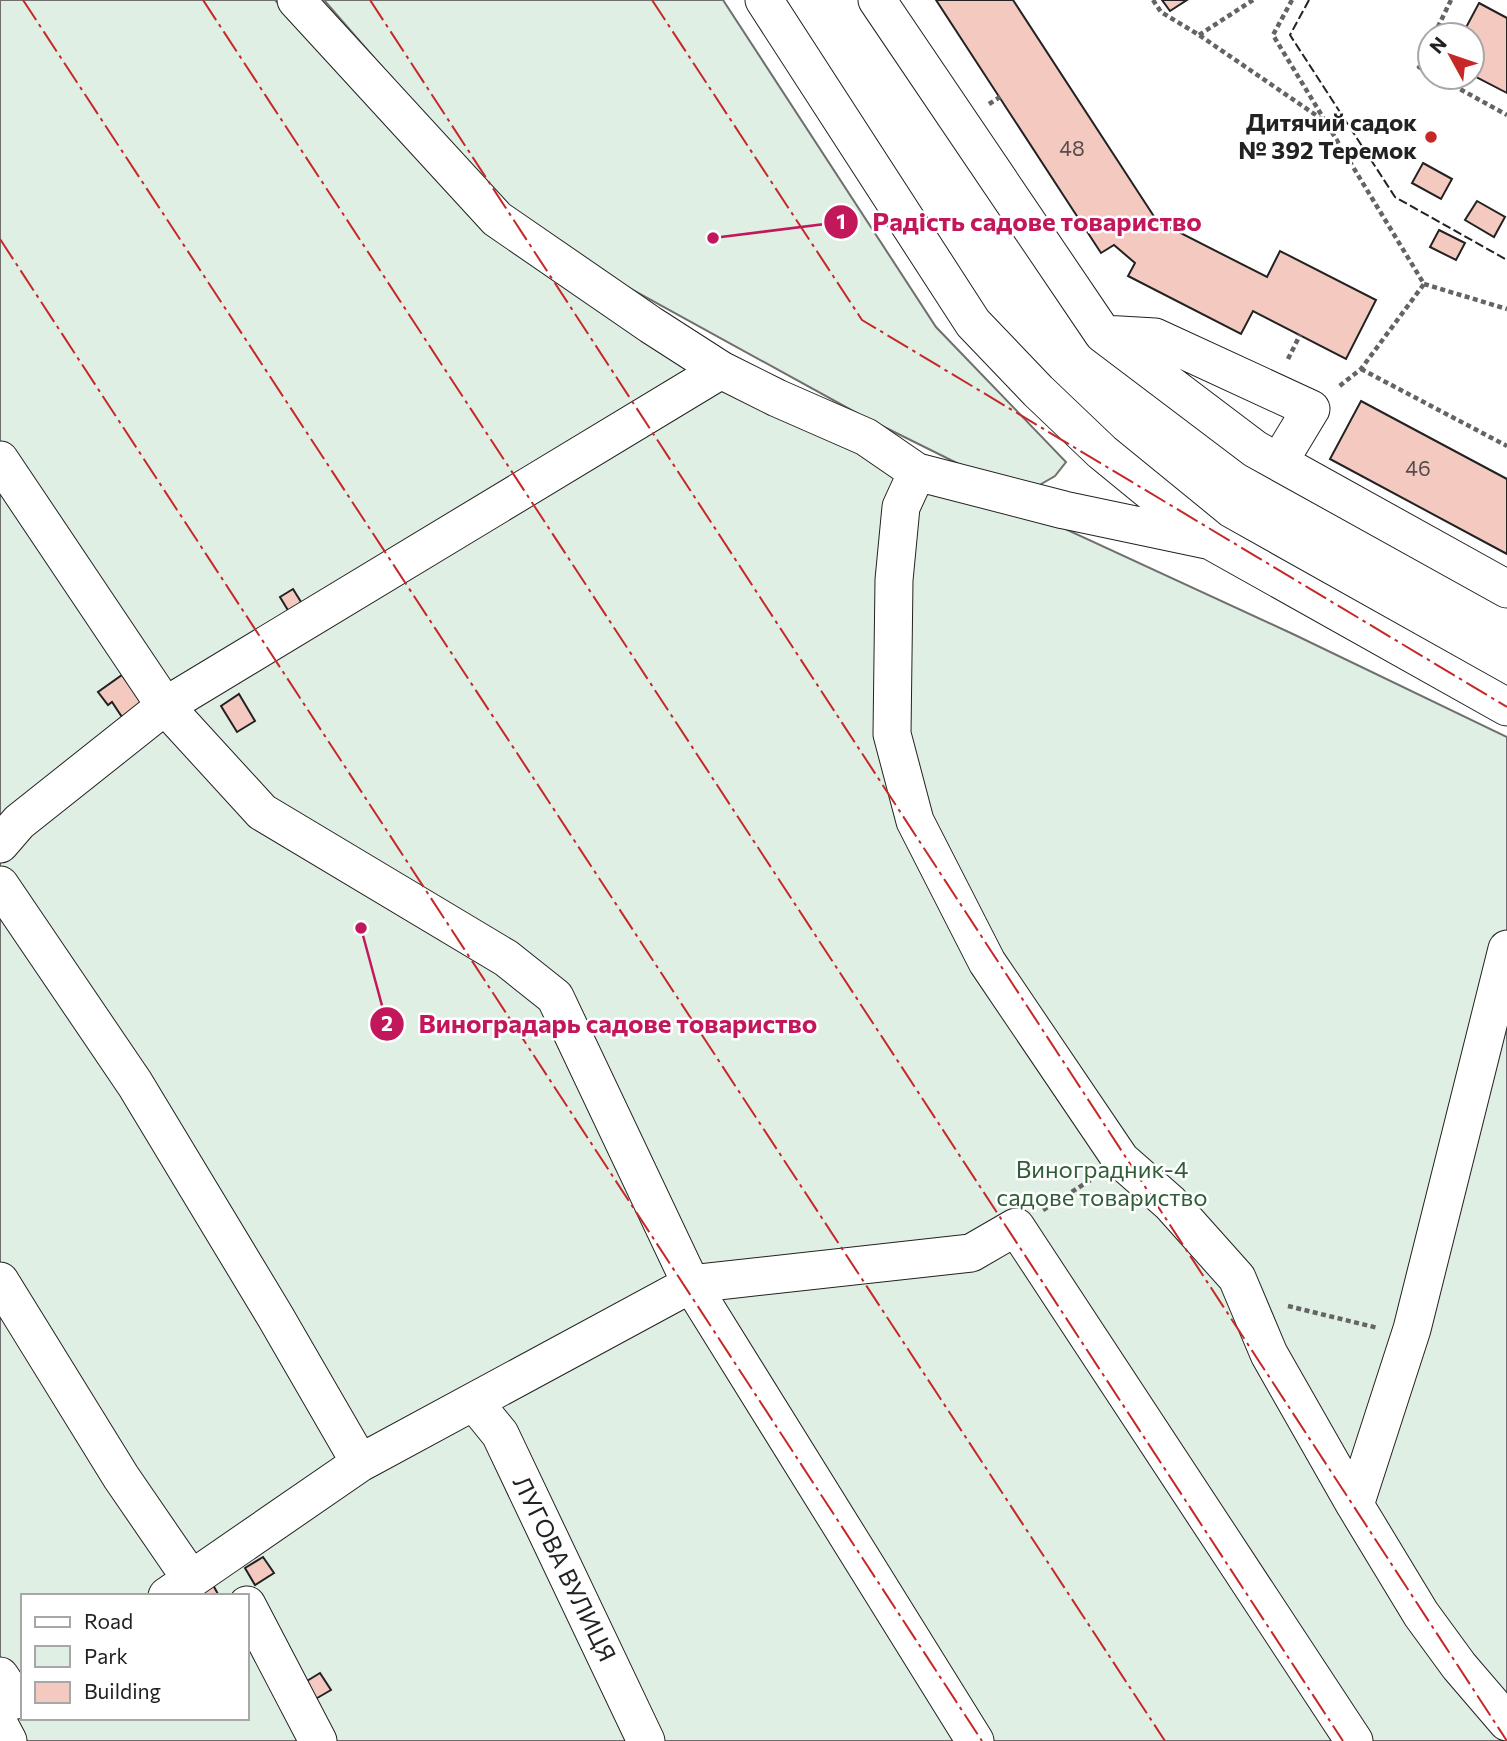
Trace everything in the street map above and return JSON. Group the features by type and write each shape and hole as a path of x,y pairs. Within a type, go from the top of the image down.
{"street":[{"path":"296,0 497,219 721,370 866,437 917,472 1064,510 1212,541"},
{"path":"764,0 973,323 1101,452 1212,541 1507,707"},
{"path":"877,0 1103,334 1255,449 1507,589"},
{"path":"1103,334 1155,337 1311,409 1279,462"},
{"path":"0,844 19,822 165,706 721,370"},
{"path":"0,460 165,706 262,813 506,958 555,997 691,1284 975,1741"},
{"path":"917,472 901,508 894,580 892,734 915,821 987,962 1121,1160 1170,1203 1237,1278 1269,1354 1421,1614 1460,1666 1507,1721"},
{"path":"0,885 135,1084 360,1463"},
{"path":"1355,1504 1412,1329 1507,949"},
{"path":"0,1281 121,1477 179,1587 360,1463 691,1284 971,1253 1016,1227 1354,1741"},
{"name":"ЛУГОВА ВУЛИЦЯ","path":"474,1402 499,1434 646,1741"},
{"path":"222,1558 241,1594"},
{"path":"248,1607 318,1741"},
{"path":"8,1702 8,1741"}],"path":[{"path":"1153,0 1161,12 1325,122"},
{"path":"1199,35 1253,0"},
{"path":"1292,0 1273,35 1424,284 1507,309"},
{"path":"1441,21 1451,0"},
{"path":"1463,91 1507,115"},
{"path":"1311,409 1361,369 1424,284"},
{"path":"1361,369 1507,446"},
{"path":"1016,1227 1121,1160"},
{"path":"1280,1304 1375,1328 1412,1329"}],"green space":[{"name":"Виноградник-4 садове товариство","path":"0,0 275,0 455,190 866,437 1295,635 1507,737 1507,1741 0,1741"},
{"path":"324,0 723,0 936,327 1066,462 1055,476 1036,487 977,473 864,417 600,272 496,203"}],"building":[{"path":"936,0 1013,0 1157,221 1267,277 1280,251 1376,300 1346,359 1253,311 1241,334 1128,276 1135,263 1114,245 1101,253"},
{"path":"1162,0 1187,0 1170,11"},
{"path":"1479,3 1507,18 1507,93 1486,82 1486,21 1469,21"},
{"path":"1423,163 1452,179 1441,199 1412,183"},
{"path":"1477,201 1505,217 1494,237 1465,220"},
{"path":"1439,230 1465,243 1456,260 1430,247"},
{"path":"1361,401 1507,479 1507,554 1330,459"},
{"path":"293,589 306,610 292,617 280,597"},
{"path":"122,675 142,703 122,717 112,702 108,705 98,692"},
{"path":"239,694 255,721 237,732 221,706"},
{"path":"263,1557 274,1573 255,1585 245,1568"},
{"path":"212,1583 218,1594 193,1594"},
{"path":"320,1673 331,1690 312,1701 302,1684"}],"fence":[{"path":"1309,0 1290,35 1395,197 1507,260"}],"power":[{"path":"23,0 1165,1741"},
{"path":"203,0 1343,1741"},
{"path":"370,0 1507,1741"},
{"path":"652,0 862,320 1507,707"},
{"path":"0,239 982,1741"}],"place":[{"name":"Дитячий садок № 392 Теремок","path":"1431,137"},
{"name":"Радість садове товариство","path":"713,238"},
{"name":"Виноградарь садове товариство","path":"361,928"}]}
